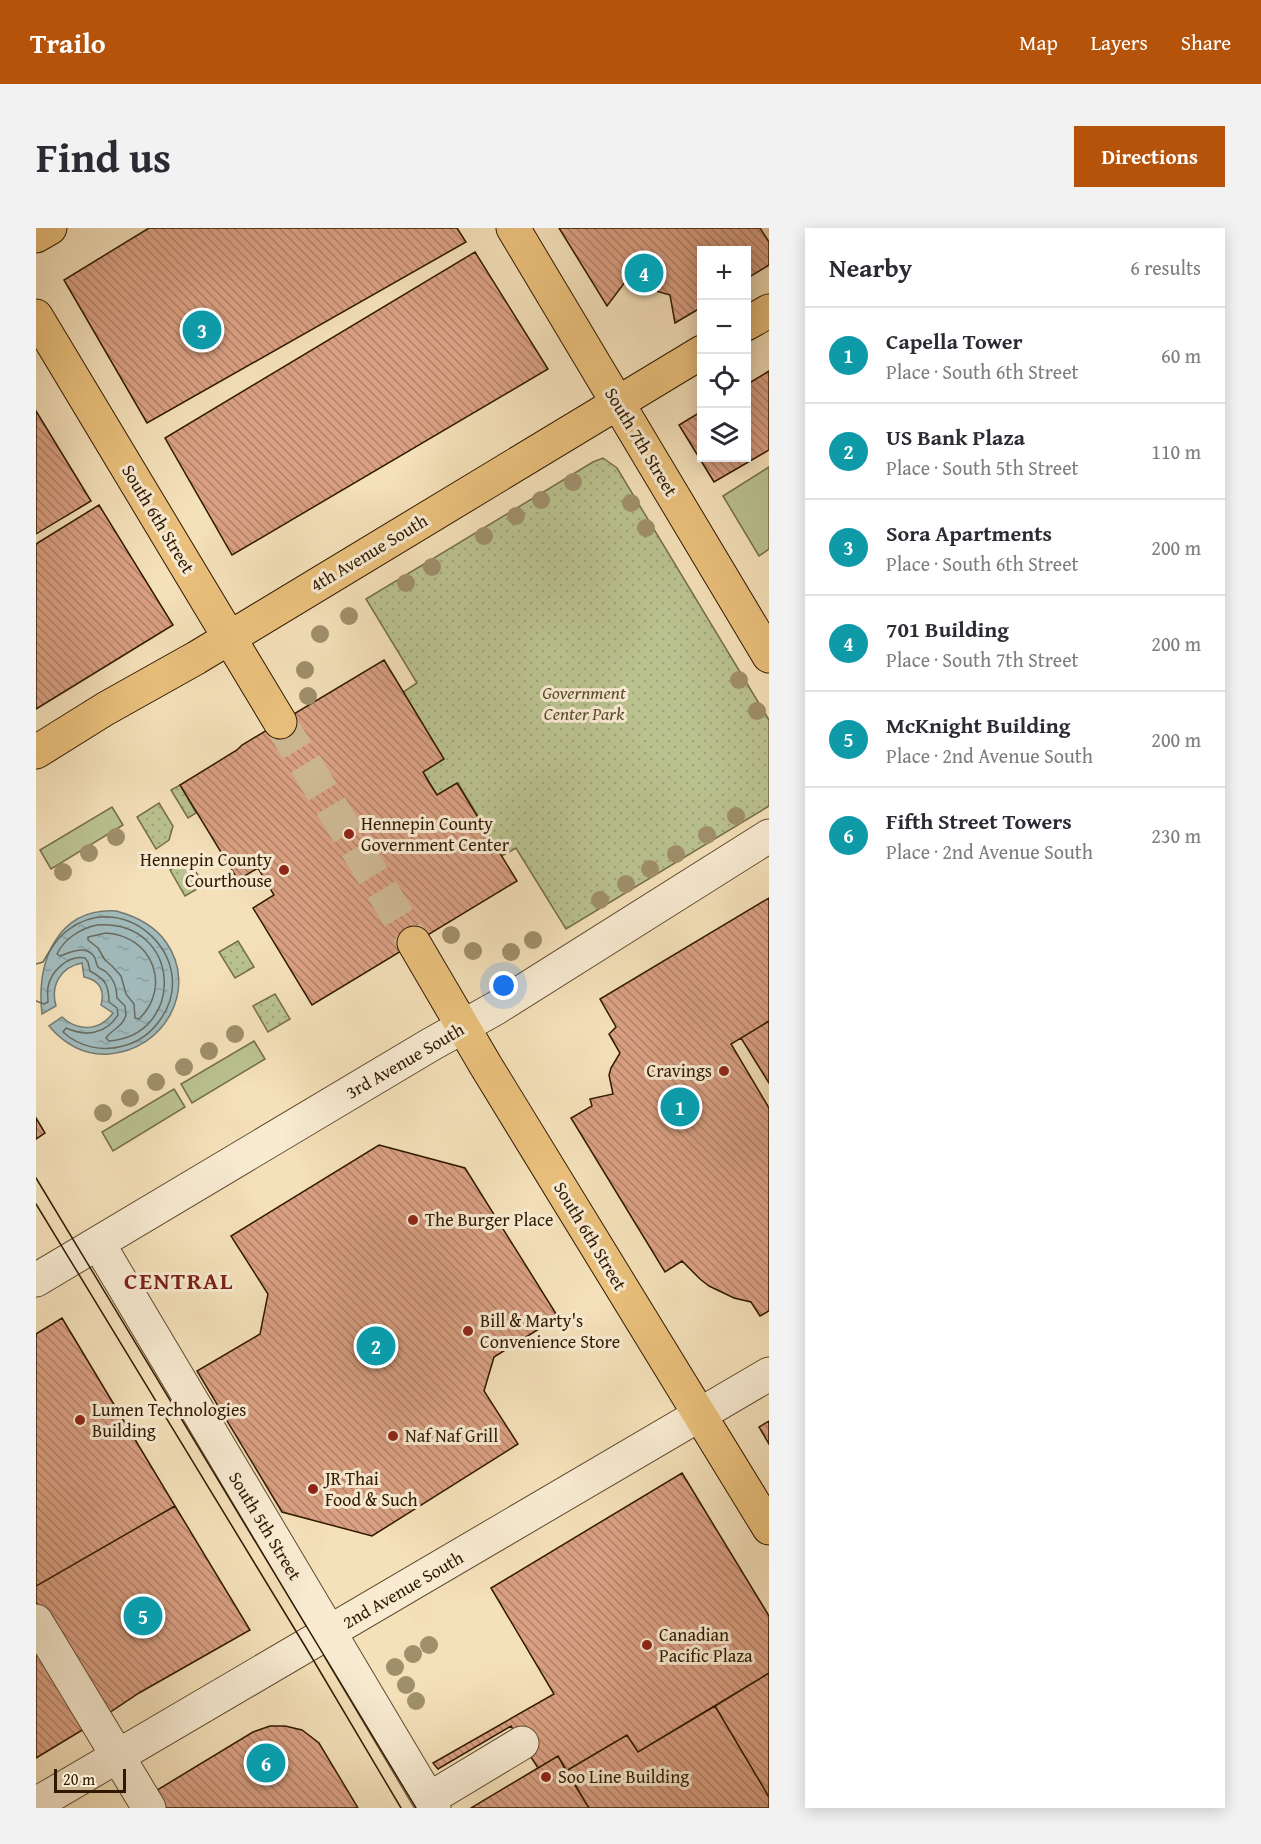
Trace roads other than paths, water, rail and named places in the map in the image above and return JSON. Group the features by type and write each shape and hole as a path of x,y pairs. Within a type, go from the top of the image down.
{"main road":[{"path":"36,236 50,228"},
{"name":"South 7th Street","path":"513,228 769,656"},
{"path":"751,322 769,311"},
{"name":"South 6th Street","path":"36,316 280,722"},
{"name":"4th Avenue South","path":"36,752 699,354"},
{"name":"South 6th Street","path":"414,943 486,1066 769,1528"}],"street":[{"name":"3rd Avenue South","path":"36,1280 430,1045 464,1027 769,836"},
{"name":"South 5th Street","path":"98,1243 329,1633 434,1800"},
{"name":"2nd Avenue South","path":"36,1804 769,1374"},
{"path":"36,1621 149,1808"},
{"path":"434,1800 523,1745"}],"water":[{"path":"116,911 144,922 166,942 175,960 179,979 177,997 160,1029 146,1041 129,1050 109,1054 92,1053 68,1043 49,1026 62,1017 82,1027 95,1026 108,1019 113,1013 101,1005 100,987 94,981 84,977 82,963 68,968 56,984 56,1006 42,1014 43,975 47,957 55,941 66,928 79,918 96,912"}],"tunnel":[{"path":"280,722 414,943"}],"tram line":[{"path":"36,1178 416,1808"},
{"path":"36,1204 401,1808"}],"place":[{"name":"701 Building","path":"644,273"},
{"name":"Sora Apartments","path":"202,330"},
{"name":"Hennepin County Government Center","path":"349,834"},
{"name":"Hennepin County Courthouse","path":"284,870"},
{"name":"Cravings","path":"724,1071"},
{"name":"Capella Tower","path":"680,1107"},
{"name":"The Burger Place","path":"413,1220"},
{"name":"Bill & Marty's Convenience Store","path":"468,1331"},
{"name":"US Bank Plaza","path":"376,1346"},
{"name":"Lumen Technologies Building","path":"80,1420"},
{"name":"Naf Naf Grill","path":"393,1436"},
{"name":"JR Thai Food & Such","path":"313,1489"},
{"name":"McKnight Building","path":"143,1616"},
{"name":"Canadian Pacific Plaza","path":"647,1645"},
{"name":"Fifth Street Towers","path":"266,1763"},
{"name":"Soo Line Building","path":"546,1777"}],"district":[{"name":"CENTRAL","path":"179,1281"}],"park label":[{"name":"Government Center Park","path":"584,703"}]}
